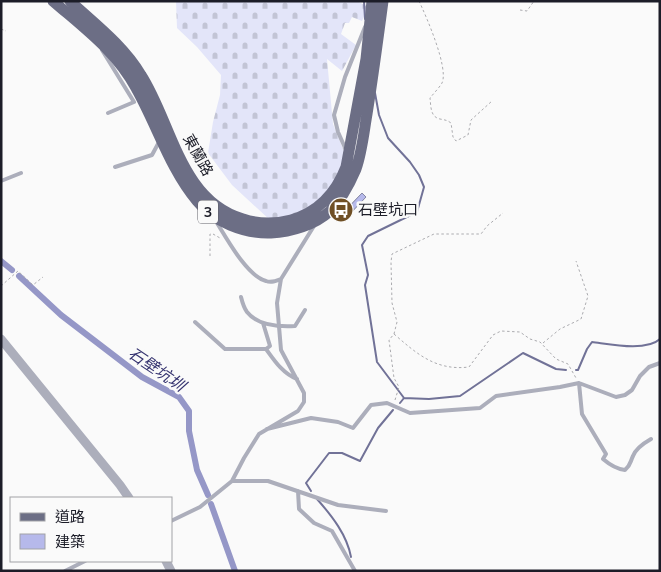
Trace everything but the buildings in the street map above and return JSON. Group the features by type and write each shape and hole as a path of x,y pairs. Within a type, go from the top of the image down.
{"main road":[{"name":"東蘭路","path":"53,1 114,56 125,70 186,187 198,203 214,217 227,224 243,230 263,233 282,232 318,220 330,211 339,199 356,168 374,69 383,1"},
{"name":"東蘭路","path":"70,1 124,52 142,76 193,182 215,205 237,218 266,223 299,218 318,208 334,192 341,180 348,156 367,56 371,6"}],"street":[{"path":"1,340 128,497"}],"lane":[{"path":"348,156 338,132 334,115 345,77 371,6"},
{"path":"93,36 134,102 108,113"},
{"path":"115,167 152,155 161,138"},
{"path":"1,181 21,173"},
{"path":"172,521 200,507 232,481 259,434 298,411 304,402 304,393 281,350 276,304 281,279 318,220 318,208"},
{"name":"東蘭路","path":"214,217 236,252 257,276 266,282 281,279"},
{"path":"241,297 246,311 260,323 279,327 295,326 305,310"},
{"path":"195,322 225,349 266,349 270,346 263,323"},
{"path":"266,349 278,366 297,379"},
{"path":"267,429 310,418 338,422 353,428 371,405 392,404 410,413 480,408 496,396 560,387 579,382 616,397 625,395 632,390 640,376 649,367 660,363"},
{"path":"579,382 582,414 603,448 606,454 603,459 606,462 616,469 625,470 631,465 638,447 651,439"},
{"path":"232,481 268,481 338,505 386,511"},
{"path":"298,492 299,509 314,523 332,531 355,571"},
{"path":"64,571 83,562"}],"path":[{"path":"419,1 435,39 443,75 442,82 430,98 432,113 438,119 447,120 451,123 452,137 456,141 468,135 471,120 492,101"},
{"path":"520,10 527,11 534,1"},
{"path":"1,29 6,31"},
{"path":"392,404 396,399 399,387 394,378 389,340 394,334 396,322 392,303 392,254 434,234 481,234 487,226 503,213"},
{"path":"210,256 210,234 225,242"},
{"path":"542,344 560,329 581,319 588,296 576,262"},
{"path":"1,286 18,271 33,285 43,277"},
{"path":"394,334 420,356 435,364 460,368 469,367 493,335 501,331 520,332 530,339 540,342 556,358 568,364 579,382"}],"green space":[{"path":"176,1 357,1 368,7 362,21 352,17 349,23 345,23 341,34 356,45 342,71 327,59 333,124 345,154 335,186 307,211 271,221 232,185 208,153 220,95 221,75 197,47 177,28"}],"waterway":[{"path":"364,1 365,19"},
{"path":"375,93 379,115 388,138 410,162 419,175 424,187 417,212 368,236 362,245 368,275 365,285 377,362 404,398"},
{"name":"石壁坑圳","path":"1,261 12,270"},
{"name":"石壁坑圳","path":"19,276 61,315 142,377 179,397 189,411 189,431 197,470 208,495"},
{"path":"576,370 578,370 592,342 637,346 654,343 660,339"},
{"path":"400,403 404,398 429,399 460,396 523,353 556,369 566,370"},
{"path":"311,491 306,483 329,453 342,453 360,461 378,428 393,410"},
{"path":"317,499 342,533 351,557"},
{"name":"石壁坑圳","path":"211,504 235,571"}],"place":[{"name":"石壁坑口","path":"341,210"}]}
